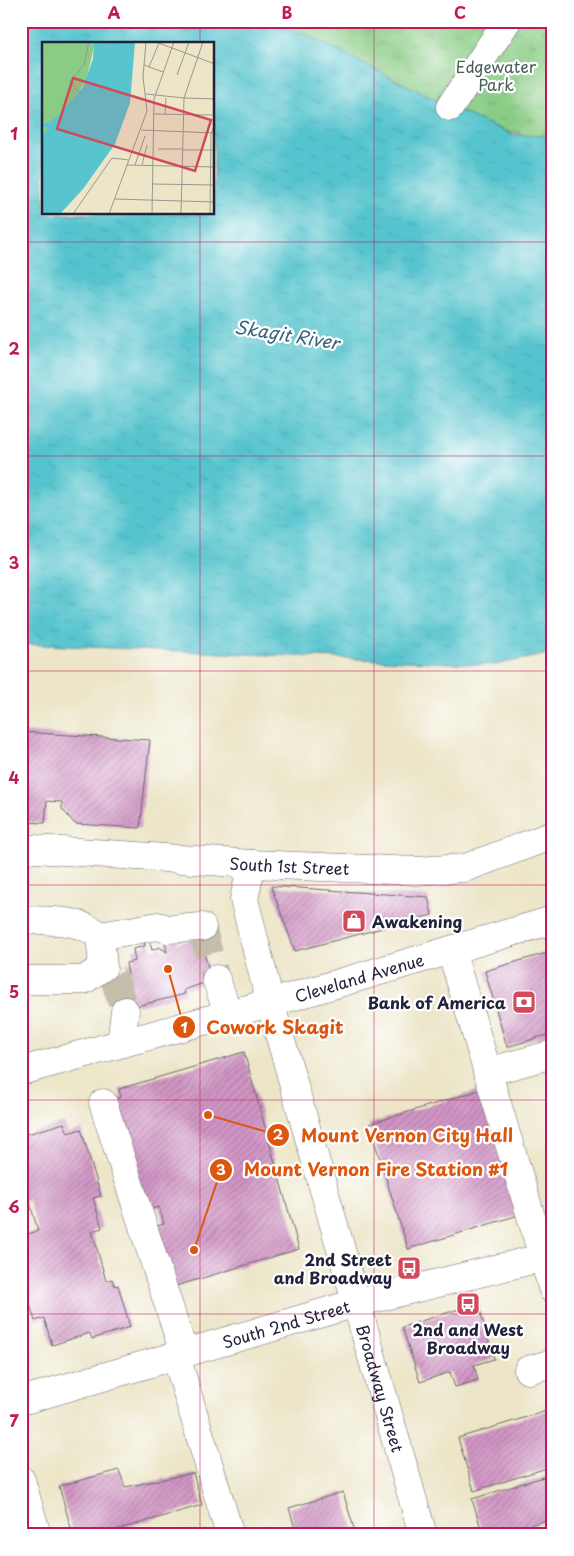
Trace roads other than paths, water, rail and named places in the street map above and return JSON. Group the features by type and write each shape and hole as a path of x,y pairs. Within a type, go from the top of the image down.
{"street":[{"path":"450,107 507,21"},
{"name":"South 1st Street","path":"21,848 252,864 416,871 465,868 553,835"},
{"name":"Broadway Street","path":"252,864 244,899 270,1002 423,1535"},
{"path":"21,920 67,922 90,927 100,936 108,971 84,980 21,980"},
{"name":"Cleveland Avenue","path":"21,1071 228,1012 270,1002 553,920"},
{"path":"100,936 158,926 168,929 202,927"},
{"path":"451,950 487,1072 548,1256 553,1290"},
{"path":"216,979 228,1012"},
{"path":"121,1043 125,1011"},
{"path":"487,1072 553,1054"},
{"path":"103,1103 180,1355 230,1535"},
{"name":"South 2nd Street","path":"21,1401 356,1303 548,1256"},
{"path":"21,1480 37,1535"}],"water":[{"name":"Skagit River","path":"21,21 266,21 309,36 450,107 514,135 553,136 553,653 495,665 21,644"}],"tunnel":[{"path":"202,927 216,979"},
{"path":"113,975 125,1011"}],"place":[{"name":"Awakening","path":"354,921"},
{"name":"Cowork Skagit","path":"168,969"},
{"name":"Bank of America","path":"524,1002"},
{"name":"Mount Vernon City Hall","path":"208,1115"},
{"name":"Mount Vernon Fire Station #1","path":"194,1250"},
{"name":"2nd Street and Broadway","path":"409,1268"},
{"name":"2nd and West Broadway","path":"468,1304"}],"park label":[{"name":"Edgewater Park","path":"496,75"}]}
